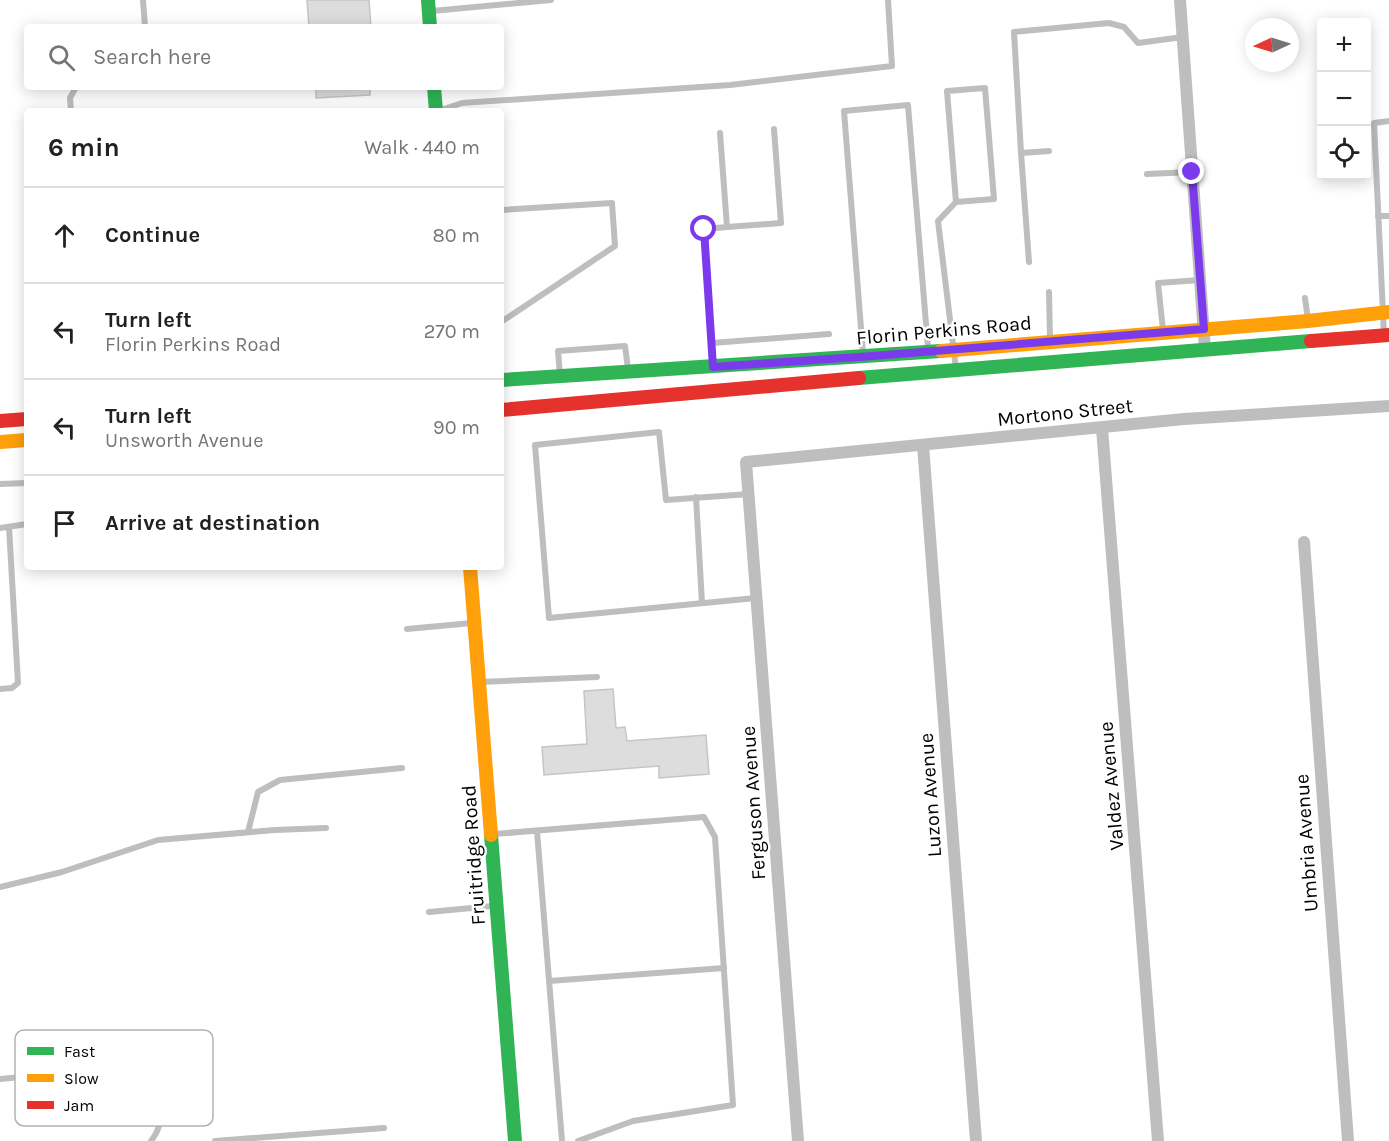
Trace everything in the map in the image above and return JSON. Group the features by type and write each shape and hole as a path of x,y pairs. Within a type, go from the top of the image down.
{"main road":[{"path":"428,6 430,24"},
{"path":"434,90 437,108"},
{"name":"Florin Perkins Road","path":"504,380 863,357 1308,321 1386,312"},
{"name":"Florin Perkins Road","path":"504,410 1386,335"},
{"path":"0,420 24,419"},
{"path":"0,442 24,440"},
{"name":"Fruitridge Road","path":"470,570 515,1141"}],"street":[{"path":"1180,0 1205,349"},
{"name":"Mortono Street","path":"746,462 1265,413 1389,406"},
{"name":"Valdez Avenue","path":"1102,428 1158,1141"},
{"name":"Luzon Avenue","path":"923,445 976,1141"},
{"name":"Ferguson Avenue","path":"746,462 798,1141"},
{"name":"Umbria Avenue","path":"1304,542 1348,1141"}],"lane":[{"path":"143,0 145,24"},
{"path":"428,6 551,0"},
{"path":"446,108 462,103 730,85 892,66 888,0"},
{"path":"1029,261 1014,32 1109,23 1124,27 1138,43 1182,37"},
{"path":"956,202 947,91 985,88 994,200 956,202 938,221 956,370"},
{"path":"71,108 70,98 74,90"},
{"path":"863,357 844,111 908,105 928,352"},
{"path":"1386,335 1374,123 1389,121"},
{"path":"713,367 704,229 781,223 774,129"},
{"path":"720,133 726,226"},
{"path":"1021,153 1049,151"},
{"path":"1147,174 1192,172"},
{"path":"504,210 612,203 615,246 504,320"},
{"path":"1378,216 1389,216"},
{"path":"1164,333 1158,283 1201,280"},
{"path":"1049,292 1050,341"},
{"path":"1305,298 1308,321"},
{"path":"712,343 829,334"},
{"path":"560,376 558,351 626,345 628,372"},
{"path":"749,494 666,500 659,432 535,445 549,618 757,598"},
{"path":"0,484 24,483"},
{"path":"696,497 702,603"},
{"path":"0,528 24,524"},
{"path":"0,689 12,688 18,684 9,527"},
{"path":"407,628 475,623"},
{"path":"479,682 597,677"},
{"path":"248,832 258,792 280,780 402,768"},
{"path":"491,835 704,817 715,837 733,1105 633,1121 578,1141"},
{"path":"0,887 62,872 158,840 326,828"},
{"path":"537,831 562,1141"},
{"path":"429,912 497,906"},
{"path":"549,981 724,968"},
{"path":"0,1080 15,1079"},
{"path":"151,1141 158,1126"},
{"path":"215,1141 384,1128"}],"building":[{"path":"307,0 369,0 371,24 309,24"},
{"path":"316,90 370,90 370,95 316,98"},
{"path":"613,689 616,728 625,727 627,741 706,735 709,774 659,778 659,766 544,775 542,747 587,744 584,691"}],"traffic: fast":[{"path":"428,0 430,24"},
{"path":"434,90 436,108"},
{"path":"859,378 1311,341"},
{"path":"504,380 941,351"},
{"path":"491,835 515,1141"}],"traffic: slow":[{"path":"941,351 1308,321 1389,312"},
{"path":"0,442 24,440"},
{"path":"470,570 491,835"}],"traffic: jam":[{"path":"1311,341 1389,335"},
{"path":"504,410 859,378"},
{"path":"0,421 24,419"}],"route":[{"path":"704,229 713,367 1204,329 1192,172"}]}
